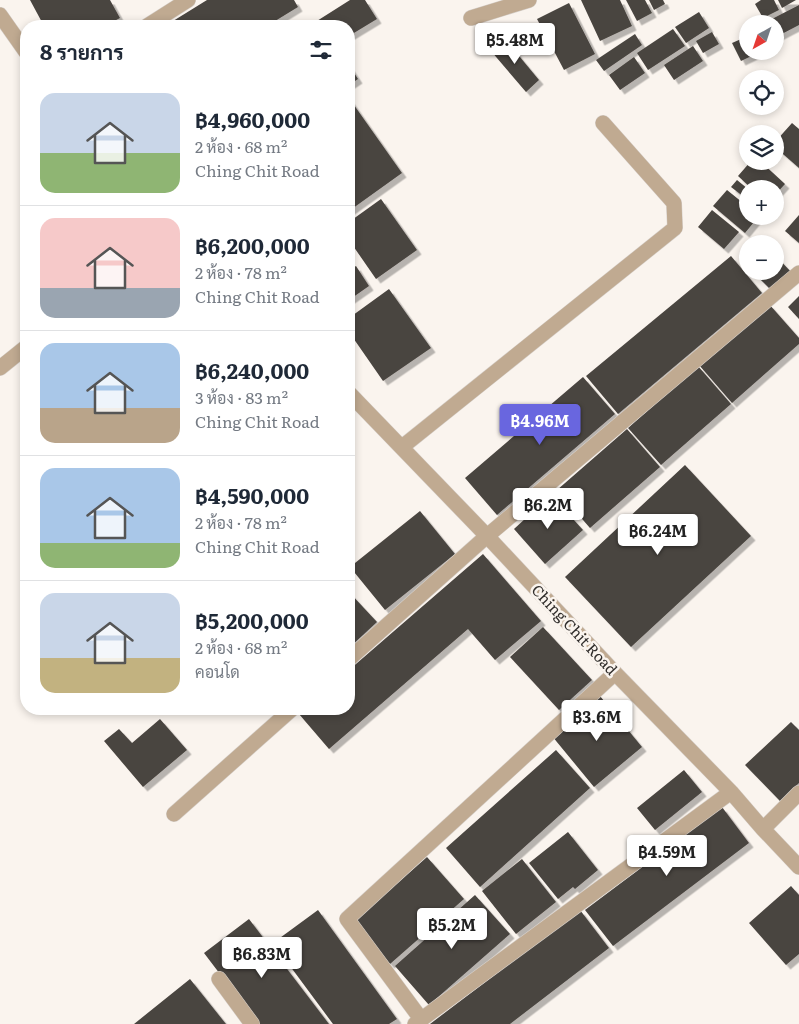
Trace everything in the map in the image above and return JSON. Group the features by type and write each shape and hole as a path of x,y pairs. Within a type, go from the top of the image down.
{"street":[{"path":"156,20 188,0"},
{"path":"471,18 529,0"},
{"path":"0,15 20,43"},
{"path":"402,447 675,228 674,203 603,123"},
{"path":"355,654 487,536 799,273"},
{"path":"0,368 20,352"},
{"name":"Ching Chit Road","path":"355,399 487,536 615,674 731,792 799,867"},
{"path":"615,674 347,919 418,1022 731,792"},
{"path":"174,814 285,715"},
{"path":"763,828 799,793"},
{"path":"219,979 252,1024"}],"building":[{"path":"30,0 110,0 120,18 116,20 41,20"},
{"path":"207,0 294,0 298,7 277,20 175,20"},
{"path":"350,0 365,0 377,19 355,32 355,20 318,20"},
{"path":"581,0 620,0 632,26 600,41"},
{"path":"626,0 645,0 652,13 637,21"},
{"path":"649,0 663,0 665,4 654,10"},
{"path":"761,0 774,0 779,10 769,15 761,15 755,4"},
{"path":"778,0 796,0 782,8"},
{"path":"569,3 595,54 564,70 537,19"},
{"path":"799,5 799,25 784,33 784,15 780,15"},
{"path":"699,12 709,28 686,43 675,27"},
{"path":"673,29 685,46 648,70 637,53"},
{"path":"712,32 719,44 703,53 696,41"},
{"path":"635,34 642,45 604,71 596,60"},
{"path":"505,39 539,80 526,92 491,51"},
{"path":"739,40 739,57 732,43"},
{"path":"693,46 703,61 674,80 664,65"},
{"path":"634,57 645,73 620,90 609,75"},
{"path":"355,106 402,173 355,207"},
{"path":"792,123 799,129 799,168 784,155 784,132"},
{"path":"743,170 770,170 781,180 742,180 738,176"},
{"path":"737,180 739,182 739,193 731,187"},
{"path":"727,190 739,200 739,225 752,225 745,233 713,206"},
{"path":"381,199 417,250 376,279 355,249 355,218"},
{"path":"712,210 739,232 724,249 698,227"},
{"path":"799,215 799,243 785,231"},
{"path":"731,256 739,266 739,280 751,280 762,293 618,414 586,376"},
{"path":"784,265 792,273 773,292 761,280 784,280"},
{"path":"355,267 369,286 355,296"},
{"path":"389,289 431,348 383,381 355,341 355,314"},
{"path":"799,296 799,319 788,307"},
{"path":"769,304 799,338 799,344 732,403 699,365"},
{"path":"698,366 731,404 661,465 628,428"},
{"path":"583,377 615,414 497,515 465,478"},
{"path":"627,429 660,467 590,528 557,490"},
{"path":"685,465 751,536 631,647 565,577"},
{"path":"551,495 583,530 545,564 514,529"},
{"path":"420,511 455,554 385,610 355,573 355,563"},
{"path":"483,554 541,621 495,660 468,629 329,749 300,715 355,715 355,665"},
{"path":"355,598 377,622 355,642"},
{"path":"543,627 592,680 559,710 510,657"},
{"path":"600,696 642,747 594,787 552,736"},
{"path":"160,719 187,750 143,787 104,741 119,729 132,743"},
{"path":"791,722 799,730 799,783 780,801 745,765"},
{"path":"556,750 590,788 480,887 446,848"},
{"path":"684,770 702,792 655,830 637,808"},
{"path":"722,807 749,843 613,946 585,910"},
{"path":"568,832 598,870 575,889 573,887 558,899 529,863"},
{"path":"427,857 464,899 390,964 353,922"},
{"path":"522,859 556,902 516,934 482,891"},
{"path":"791,886 799,895 799,954 786,965 749,923"},
{"path":"475,895 510,934 429,1005 395,966"},
{"path":"318,910 397,1019 389,1024 333,1024 273,943"},
{"path":"580,910 609,948 510,1024 430,1024"},
{"path":"249,919 329,1024 258,1024 204,953"},
{"path":"190,979 226,1024 134,1024"}]}
